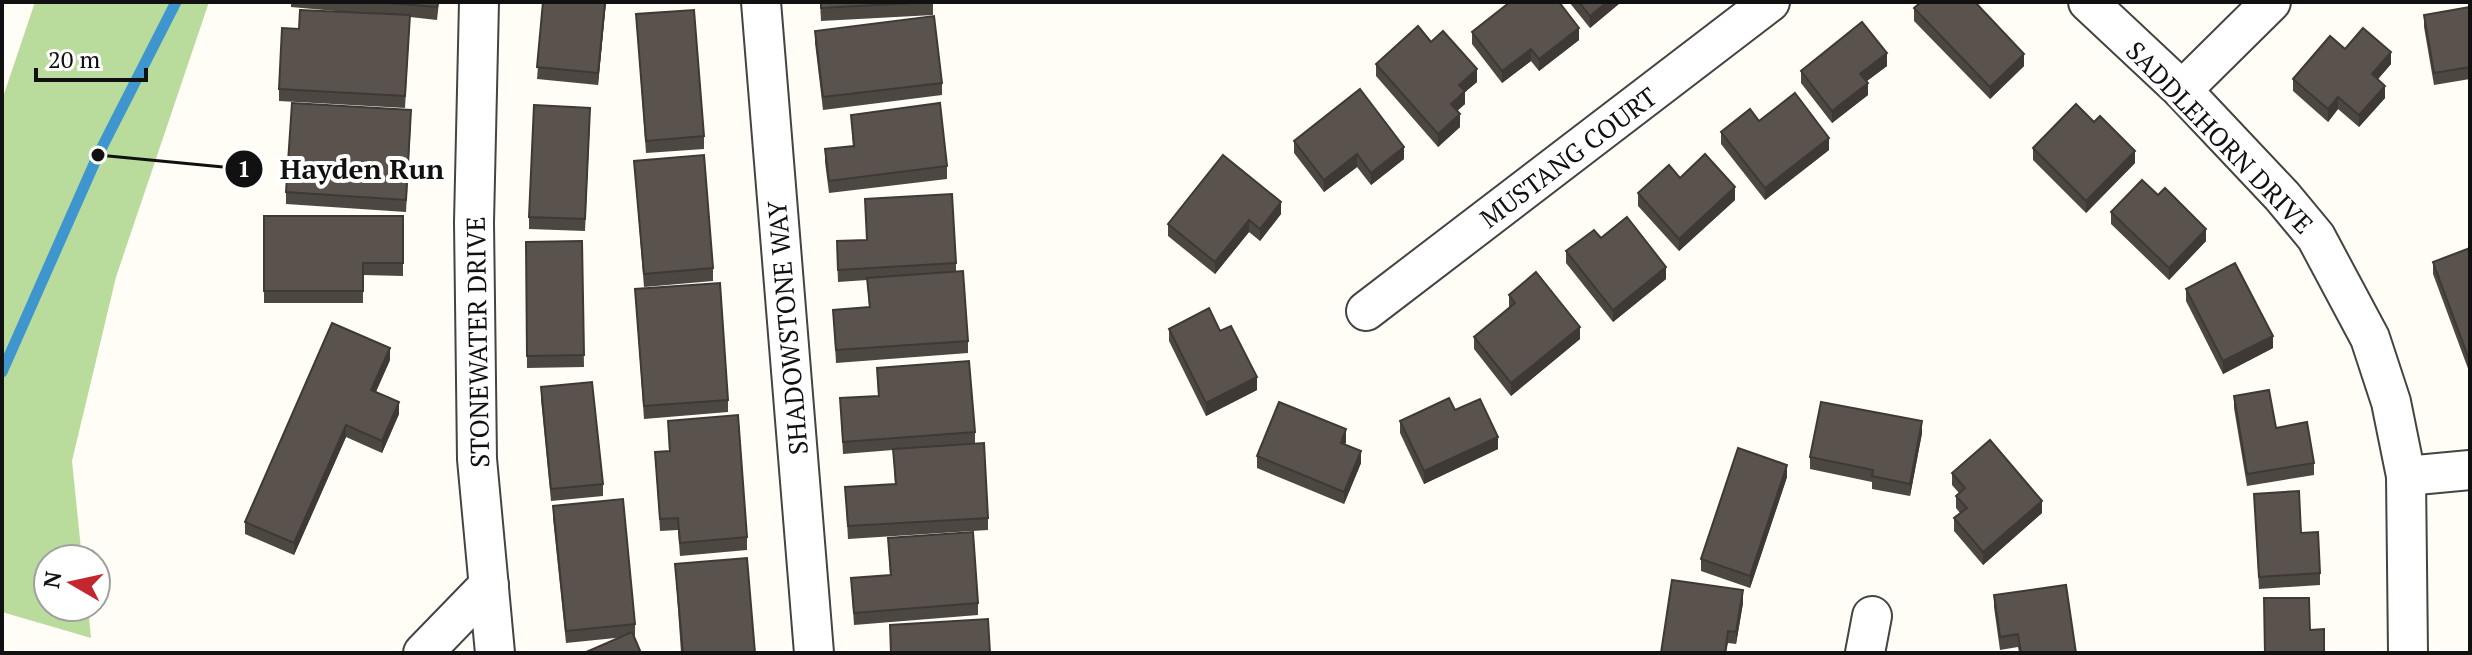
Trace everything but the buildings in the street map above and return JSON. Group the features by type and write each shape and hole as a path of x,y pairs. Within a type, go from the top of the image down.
{"street":[{"name":"STONEWATER DRIVE","path":"479,2 474,222 477,459 495,653"},
{"name":"SHADOWSTONE WAY","path":"761,2 814,653"},
{"name":"MUSTANG COURT","path":"1366,311 1770,2"},
{"name":"SADDLEHORN DRIVE","path":"2088,2 2182,90 2282,196 2316,237 2341,278 2370,338 2391,402 2406,476 2408,653"},
{"path":"2182,90 2271,2"},
{"path":"2406,476 2470,470"},
{"path":"423,653 489,585"},
{"path":"1865,653 1872,616"}],"green space":[{"path":"35,2 209,2 116,277 72,461 80,543 32,543 32,621 2,612 2,100"},
{"path":"40,623 90,623 91,638"}],"waterway":[{"path":"2,372 98,155 176,2"}],"place":[{"name":"Hayden Run","path":"98,155"}]}
